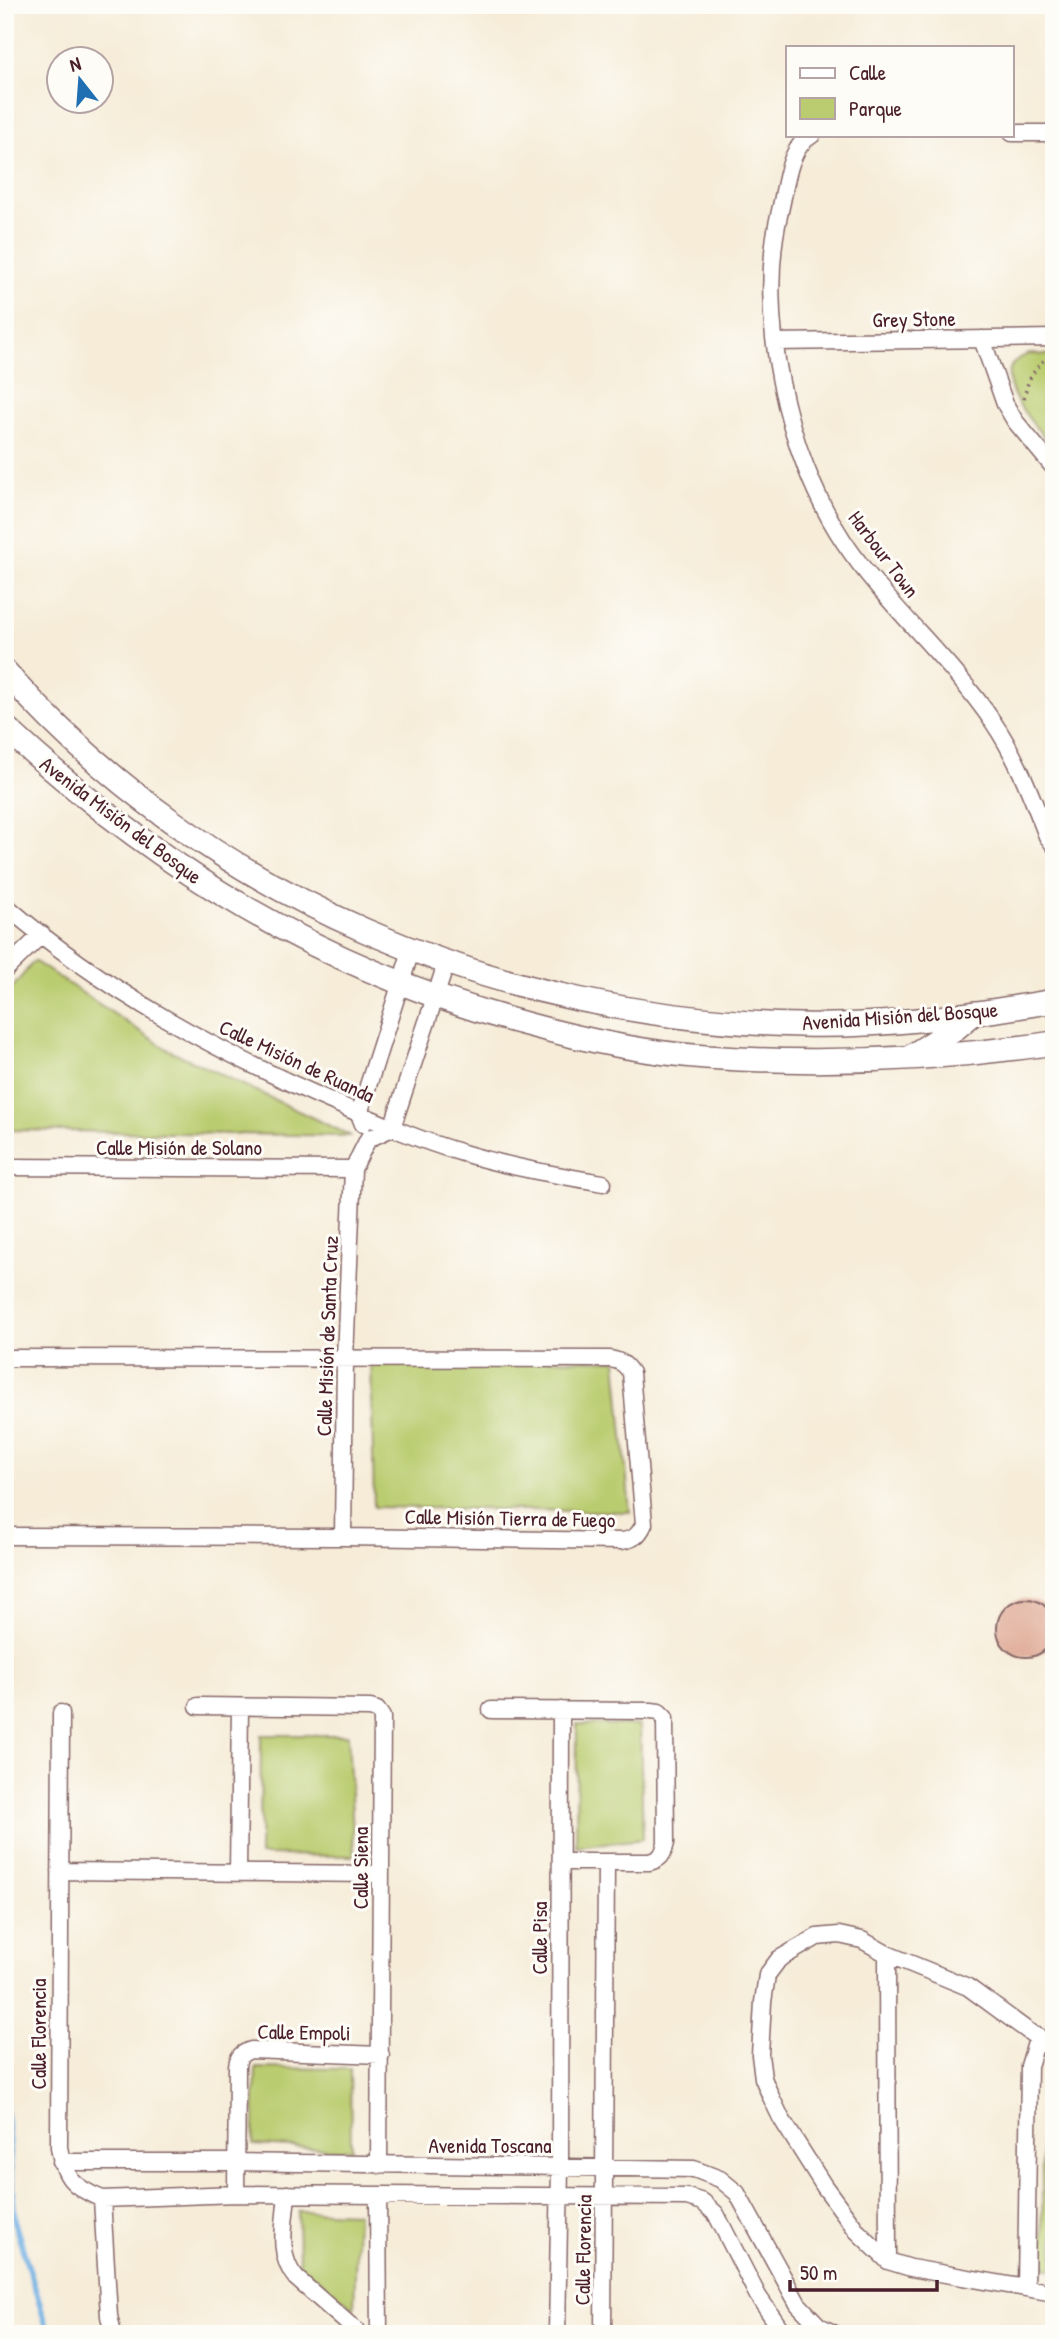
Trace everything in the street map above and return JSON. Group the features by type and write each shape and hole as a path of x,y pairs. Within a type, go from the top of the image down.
{"main road":[{"name":"Avenida Misión del Bosque","path":"5,671 56,725 97,762 178,825 263,880 340,920 446,964 530,989 586,1002 685,1018 803,1025 861,1024 974,1013 1054,1001"},
{"name":"Avenida Misión del Bosque","path":"5,727 82,794 196,879 299,939 435,997 547,1030 596,1041 704,1057 802,1060 907,1058 1054,1043"},
{"path":"907,1058 956,1028 974,1013"}],"street":[{"path":"1014,132 1054,133"},
{"name":"Harbour Town","path":"810,136 796,149 776,228 771,267 775,342 788,412 802,458 829,517 860,564 939,654 992,720 1008,745 1047,836 1054,845"},
{"name":"Grey Stone","path":"775,342 1054,338"},
{"path":"982,339 1005,404 1054,468"},
{"name":"Calle Misión de Ruanda","path":"5,905 90,969 163,1017 278,1079 392,1128 461,1153 531,1171 603,1183"},
{"path":"5,970 42,934"},
{"path":"411,951 359,1114 368,1139 392,1128 446,964"},
{"name":"Calle Misión de Santa Cruz","path":"343,1537 345,1358 354,1169 368,1139"},
{"name":"Calle Misión de Solano","path":"5,1167 354,1169"},
{"name":"Calle Misión Tierra de Fuego","path":"5,1358 620,1361 631,1373 644,1524 640,1533 632,1539 622,1541 5,1536"},
{"name":"Calle Siena","path":"198,1706 377,1710 382,1717 379,2165"},
{"path":"238,1873 240,1706"},
{"path":"491,1710 651,1711 659,1712 666,1718 664,1854 658,1860 649,1862 561,1862"},
{"name":"Calle Pisa","path":"560,2166 561,1710"},
{"name":"Calle Florencia","path":"61,1713 61,2162"},
{"path":"605,2167 606,1862"},
{"path":"60,1871 381,1874"},
{"path":"1054,2050 968,1987 887,1954 862,1940 839,1935 817,1937 779,1959 767,1975 760,2055 763,2078 781,2118 839,2208 858,2232 888,2261 911,2268 1054,2293"},
{"path":"887,1954 888,2261"},
{"path":"1026,2288 1028,2066 1038,2036"},
{"name":"Calle Empoli","path":"236,2194 237,2066 238,2058 243,2053 251,2050 381,2055"},
{"path":"61,2162 66,2174 76,2186 102,2199 236,2194 687,2197 703,2202 716,2214 758,2296 784,2334"},
{"name":"Avenida Toscana","path":"61,2162 694,2169 728,2184 745,2205 798,2304 819,2326 834,2334"},
{"name":"Calle Florencia","path":"557,2334 560,2166"},
{"name":"Calle Florencia","path":"603,2334 605,2167"},
{"path":"287,2194 283,2257 287,2268 360,2334"},
{"path":"378,2195 379,2334"},
{"path":"102,2199 109,2316 113,2334"}],"path":[{"path":"1040,355 1052,355"},
{"path":"1026,406 1024,398 1028,379 1040,363 1052,355"}],"green space":[{"path":"1030,354 1054,355 1054,448 1025,413 1010,385 1009,372 1015,361"},
{"path":"34,961 167,1049 351,1136 5,1130 5,997"},
{"path":"371,1358 616,1360 630,1512 374,1507"},
{"path":"577,1724 640,1725 643,1839 576,1846"},
{"path":"261,1735 348,1735 354,1856 260,1855"},
{"path":"256,2068 350,2069 351,2150 253,2145"},
{"path":"1053,2085 1054,2269 1047,2268 1043,2258 1041,2090"},
{"path":"298,2211 357,2213 354,2308 299,2264"}],"building":[{"path":"1020,1599 1032,1599 1047,1607 1055,1622 1055,1634 1047,1649 1032,1657 1020,1657 1005,1649 997,1634 997,1622 1005,1607"}],"waterway":[{"path":"5,2103 15,2224 49,2334"}]}
